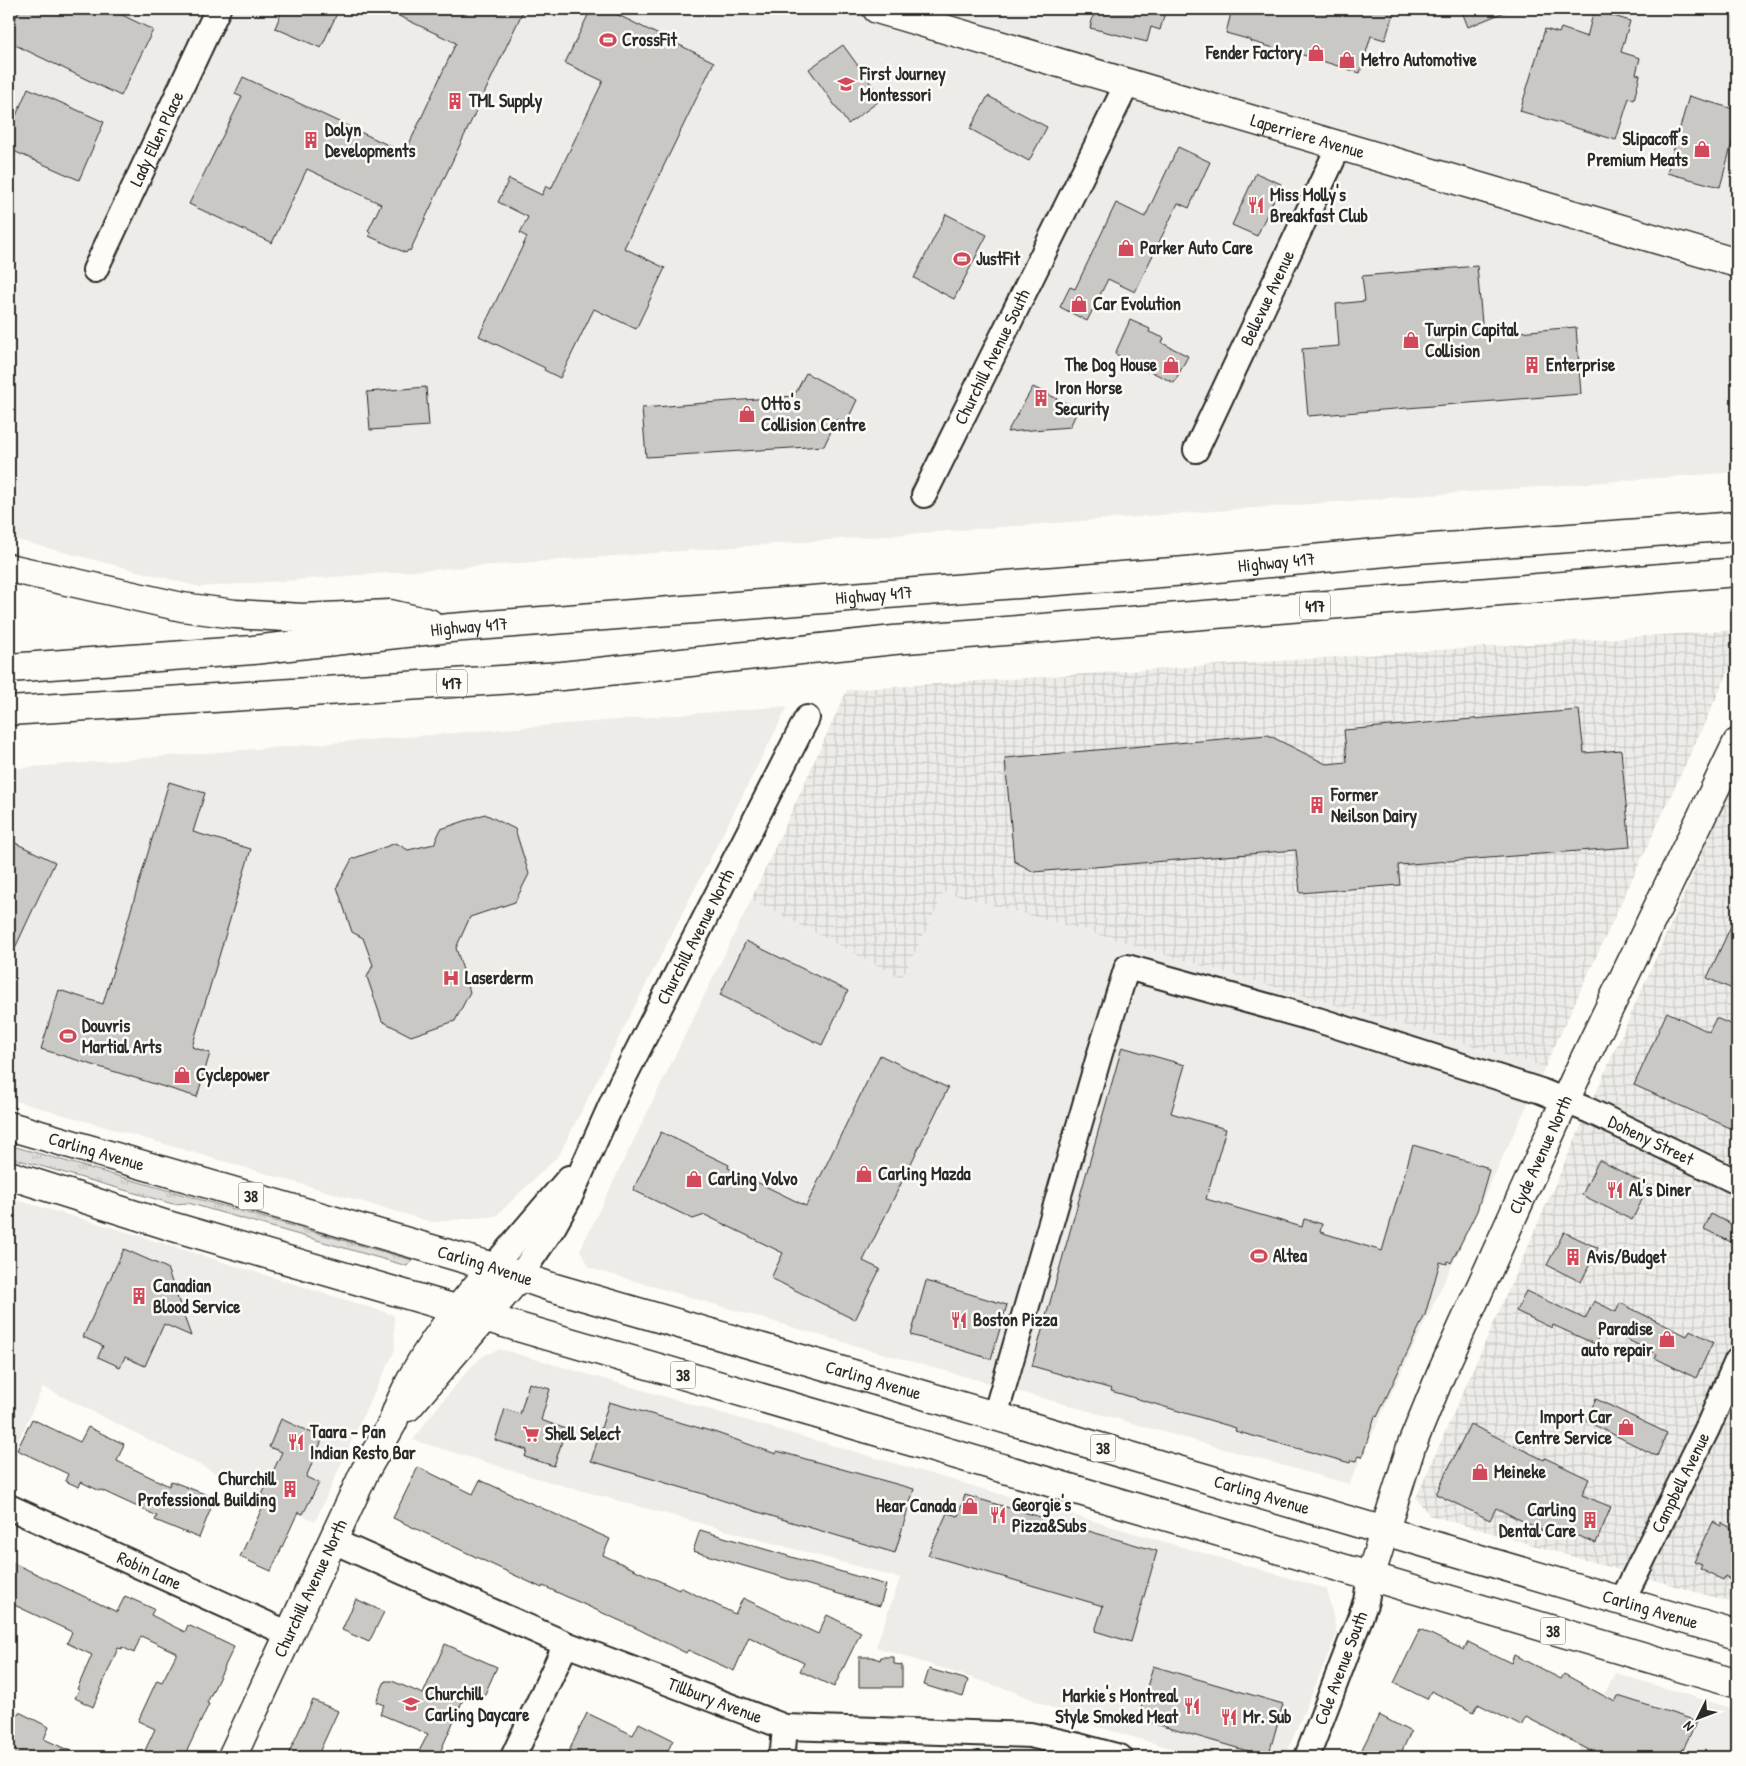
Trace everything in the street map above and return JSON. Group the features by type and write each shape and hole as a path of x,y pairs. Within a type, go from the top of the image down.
{"main road":[{"name":"Laperriere Avenue","path":"877,9 1737,263"},
{"name":"Highway 417","path":"9,668 253,650 450,628 1176,571 1418,549 1737,526"},
{"path":"9,568 182,607 235,614 302,618 390,614 450,628"},
{"name":"417","path":"9,711 562,676 894,640 1737,572"},
{"name":"Clyde Avenue North","path":"1370,1577 1411,1446 1441,1374 1565,1100 1737,743"},
{"name":"Carling Avenue","path":"9,1126 493,1267 520,1277 1737,1635"},
{"name":"38","path":"9,1175 167,1225 888,1434 1737,1684"},
{"name":"Churchill Avenue North","path":"232,1757 365,1471 393,1422 395,1414 422,1359 456,1310 493,1267"},
{"name":"Churchill Avenue North","path":"393,1422 408,1408 520,1277"}],"street":[{"name":"Lady Ellen Place","path":"95,270 218,9"},
{"name":"Churchill Avenue South","path":"924,495 1127,84"},
{"name":"Bellevue Avenue","path":"1196,450 1339,146"},
{"name":"Churchill Avenue North","path":"520,1277 554,1226 569,1199 620,1083 807,718"},
{"name":"Doheny Street","path":"995,1416 1100,1053 1127,967 1351,1030 1565,1100 1737,1182"},
{"name":"Churchill Avenue North","path":"493,1267 587,1158"},
{"name":"Campbell Avenue","path":"1622,1602 1707,1429 1737,1361"},
{"name":"Robin Lane","path":"9,1507 289,1634"},
{"name":"Tillbury Avenue","path":"333,1542 566,1644 785,1727 1030,1735 1120,1757"},
{"name":"Cole Avenue South","path":"1307,1757 1360,1618 1366,1600 1370,1577"},
{"path":"513,1757 566,1644"},
{"path":"779,1757 783,1750 785,1727"}],"shaded area":[{"path":"9,9 1737,9 1737,472 200,587 9,538"},
{"path":"1737,630 1737,653 1545,1067 1079,929 945,892 902,978 751,900 847,690"},
{"path":"788,706 559,1155 496,1216 432,1222 9,1099 9,769"},
{"path":"1737,775 1737,1604 1429,1515 1416,1498"},
{"path":"945,892 1079,929 1545,1067 1349,1484 874,1351 590,1268 580,1250 751,900 902,978"},
{"path":"9,1198 107,1226 394,1315 395,1350 315,1522 43,1387 9,1461"},
{"path":"500,1349 1327,1589 1337,1634 1285,1757 1200,1757 1096,1726 1012,1691 876,1647 900,1578 550,1482 413,1440 469,1369 483,1356"},
{"path":"1615,1673 1737,1710 1737,1757 1575,1757"}],"green space":[{"path":"9,1145 412,1260 407,1266 188,1203 173,1204 9,1157"}],"building":[{"path":"20,9 110,9 153,30 121,96 9,42 9,33"},
{"path":"283,9 339,9 321,48 275,28"},
{"path":"384,9 524,9 410,251 408,250 406,253 369,236 370,233 368,231 381,204 307,169 272,243 189,204 242,97 235,94 243,77 405,153 456,43"},
{"path":"591,9 606,9 714,62 624,248 665,268 636,329 594,309 560,378 544,370 545,368 479,336 527,237 520,233 528,217 498,202 509,179 542,195 546,186 551,189 603,81 565,63"},
{"path":"1095,9 1166,9 1160,30 1151,27 1147,42 1090,28"},
{"path":"1232,9 1395,9 1385,40 1371,36 1360,73 1226,33"},
{"path":"1461,9 1512,9 1468,27"},
{"path":"1594,10 1630,21 1621,52 1640,58 1636,74 1640,75 1634,100 1629,98 1616,140 1520,111 1545,29 1559,33 1561,28 1587,37"},
{"name":"First Journey Montessori","path":"843,45 882,99 848,124 809,69"},
{"path":"28,88 104,122 79,180 9,149 9,132"},
{"path":"988,96 1047,127 1029,161 970,129"},
{"name":"Slipacoff's Premium Meats","path":"1689,96 1737,110 1737,125 1720,187 1667,173"},
{"path":"1178,147 1210,162 1189,208 1178,203 1135,292 1108,279 1087,321 1060,307 1070,287 1075,289 1116,203 1145,217"},
{"name":"Miss Molly's Breakfast Club","path":"1256,173 1281,184 1257,236 1232,225"},
{"path":"946,214 987,235 954,299 914,278"},
{"name":"Turpin Capital Collision","path":"1477,266 1483,335 1576,327 1581,394 1308,416 1302,349 1339,346 1336,304 1365,301 1362,276"},
{"path":"1130,320 1150,329 1149,332 1164,338 1162,343 1188,356 1174,383 1148,370 1147,372 1134,366 1135,363 1115,354"},
{"name":"Otto's Collision Centre","path":"806,373 857,400 846,423 837,419 824,446 646,457 642,408 794,396"},
{"path":"426,387 429,426 370,430 367,392"},
{"name":"Iron Horse Security","path":"1033,387 1078,409 1070,427 1007,432"},
{"name":"Former Neilson Dairy","path":"1579,710 1584,753 1621,750 1630,847 1398,865 1400,885 1300,893 1296,850 1034,872 1014,861 1005,758 1268,735 1326,764 1347,762 1344,730"},
{"path":"169,782 205,793 193,832 251,849 192,1047 210,1053 197,1097 41,1049 59,990 103,1004"},
{"path":"485,814 515,829 529,874 515,902 470,917 456,948 470,992 455,1021 411,1036 382,1021 367,977 373,965 363,938 352,932 337,887 352,859 396,843 408,850 434,844 441,829"},
{"path":"9,840 55,862 9,961"},
{"path":"1737,913 1737,991 1707,978"},
{"path":"746,941 848,991 822,1045 720,995"},
{"path":"1667,1012 1709,1032 1716,1018 1737,1027 1737,1131 1634,1085"},
{"name":"Altea","path":"1122,1047 1185,1065 1171,1113 1226,1129 1206,1199 1302,1227 1304,1219 1322,1224 1320,1232 1382,1251 1413,1145 1486,1167 1489,1170 1477,1211 1451,1263 1448,1261 1447,1264 1440,1262 1425,1315 1377,1417 1375,1416 1362,1457 1358,1456 1356,1461 1351,1460 1350,1463 1235,1431 1236,1428 1032,1366"},
{"name":"Carling Mazda","path":"880,1055 948,1088 863,1261 880,1269 855,1320 771,1278 783,1253 705,1215 693,1219 633,1190 661,1132 729,1165 728,1168 806,1206"},
{"name":"Al's Diner","path":"1599,1160 1649,1186 1632,1220 1582,1195"},
{"path":"1711,1214 1737,1227 1737,1245 1704,1229"},
{"name":"Avis/Budget","path":"1564,1232 1598,1248 1581,1282 1547,1265"},
{"name":"Canadian Blood Service","path":"124,1249 167,1268 191,1336 164,1324 145,1366 125,1357 120,1367 98,1357 103,1346 83,1337"},
{"name":"Boston Pizza","path":"926,1281 1007,1305 991,1359 911,1335"},
{"path":"1526,1291 1585,1319 1594,1301 1616,1312 1620,1303 1687,1336 1690,1330 1713,1342 1696,1378 1655,1358 1657,1354 1603,1328 1595,1344 1553,1325 1552,1328 1516,1311"},
{"name":"Shell Select","path":"529,1383 550,1389 541,1420 566,1429 554,1466 525,1457 527,1450 495,1440 505,1409 520,1414"},
{"name":"Import Car Centre Service","path":"1596,1399 1667,1433 1657,1456 1586,1421"},
{"path":"609,1402 717,1433 776,1454 777,1451 914,1489 895,1553 591,1461"},
{"path":"32,1419 80,1442 88,1427 124,1444 117,1461 169,1486 171,1481 215,1498 199,1538 155,1520 157,1516 101,1490 81,1482 79,1487 65,1481 68,1474 17,1450"},
{"path":"281,1419 323,1438 306,1477 319,1483 303,1514 298,1512 271,1571 240,1557 267,1497 262,1495 282,1452 269,1447"},
{"path":"1470,1424 1544,1460 1545,1458 1589,1479 1582,1495 1611,1507 1596,1543 1565,1531 1561,1540 1496,1508 1490,1520 1436,1494"},
{"path":"418,1467 473,1494 480,1480 610,1539 603,1555 679,1590 680,1587 735,1614 743,1598 818,1634 827,1615 861,1632 834,1687 800,1671 804,1663 749,1637 734,1671 688,1650 686,1653 634,1627 543,1586 542,1588 393,1518"},
{"path":"965,1495 1157,1551 1131,1642 1095,1631 1103,1606 928,1555 947,1513 958,1516"},
{"path":"1713,1522 1721,1526 1722,1523 1737,1531 1737,1570 1732,1580 1725,1576 1723,1580 1700,1569 1702,1565 1694,1562"},
{"path":"700,1530 886,1585 880,1606 693,1551"},
{"path":"9,1561 117,1612 125,1596 154,1609 151,1615 185,1632 188,1625 234,1647 184,1757 142,1757 155,1729 138,1721 157,1680 162,1682 177,1653 141,1636 134,1653 122,1647 122,1649 118,1648 93,1707 75,1698 92,1655 67,1643 72,1632 10,1603 12,1600 9,1599"},
{"path":"356,1599 384,1612 369,1642 342,1630"},
{"path":"1420,1629 1464,1650 1468,1642 1511,1663 1514,1655 1561,1679 1564,1674 1615,1702 1618,1696 1697,1721 1679,1757 1588,1757 1591,1751 1526,1717 1521,1726 1478,1704 1474,1712 1431,1691 1427,1699 1394,1683"},
{"path":"445,1644 497,1667 484,1696 468,1688 438,1757 416,1757 428,1734 380,1714 384,1705 376,1702 385,1681 392,1681 423,1694"},
{"path":"859,1657 872,1657 880,1660 881,1657 894,1657 894,1664 902,1665 902,1687 859,1687"},
{"path":"1153,1666 1283,1704 1268,1757 1138,1719"},
{"path":"929,1669 968,1680 963,1697 924,1685"},
{"path":"313,1700 338,1711 317,1757 287,1757"},
{"path":"19,1712 49,1727 44,1739 83,1757 9,1757 9,1733"},
{"path":"587,1713 633,1735 639,1723 673,1740 665,1757 566,1757"},
{"path":"1379,1715 1411,1732 1399,1757 1358,1757"}],"place":[{"name":"CrossFit","path":"608,40"},
{"name":"Fender Factory","path":"1316,53"},
{"name":"Metro Automotive","path":"1347,60"},
{"name":"First Journey Montessori","path":"846,84"},
{"name":"TML Supply","path":"455,101"},
{"name":"Dolyn Developments","path":"311,140"},
{"name":"Slipacoff's Premium Meats","path":"1702,149"},
{"name":"Miss Molly's Breakfast Club","path":"1256,205"},
{"name":"Parker Auto Care","path":"1126,248"},
{"name":"JustFit","path":"962,259"},
{"name":"Car Evolution","path":"1079,304"},
{"name":"Turpin Capital Collision","path":"1411,340"},
{"name":"The Dog House","path":"1171,365"},
{"name":"Enterprise","path":"1532,365"},
{"name":"Iron Horse Security","path":"1041,398"},
{"name":"Otto's Collision Centre","path":"747,414"},
{"name":"Former Neilson Dairy","path":"1317,805"},
{"name":"Laserderm","path":"451,978"},
{"name":"Douvris Martial Arts","path":"68,1036"},
{"name":"Cyclepower","path":"182,1075"},
{"name":"Carling Mazda","path":"864,1174"},
{"name":"Carling Volvo","path":"694,1179"},
{"name":"Al's Diner","path":"1615,1190"},
{"name":"Altea","path":"1259,1256"},
{"name":"Avis/Budget","path":"1573,1257"},
{"name":"Canadian Blood Service","path":"139,1296"},
{"name":"Boston Pizza","path":"959,1320"},
{"name":"Paradise auto repair","path":"1667,1339"},
{"name":"Import Car Centre Service","path":"1626,1427"},
{"name":"Shell Select","path":"531,1434"},
{"name":"Taara - Pan Indian Resto Bar","path":"296,1442"},
{"name":"Meineke","path":"1480,1472"},
{"name":"Churchill Professional Building","path":"290,1489"},
{"name":"Hear Canada","path":"970,1506"},
{"name":"Georgie's Pizza&Subs","path":"998,1515"},
{"name":"Carling Dental Care","path":"1590,1520"},
{"name":"Churchill Carling Daycare","path":"411,1704"},
{"name":"Markie's Montreal Style Smoked Meat","path":"1192,1706"},
{"name":"Mr. Sub","path":"1229,1717"}]}
